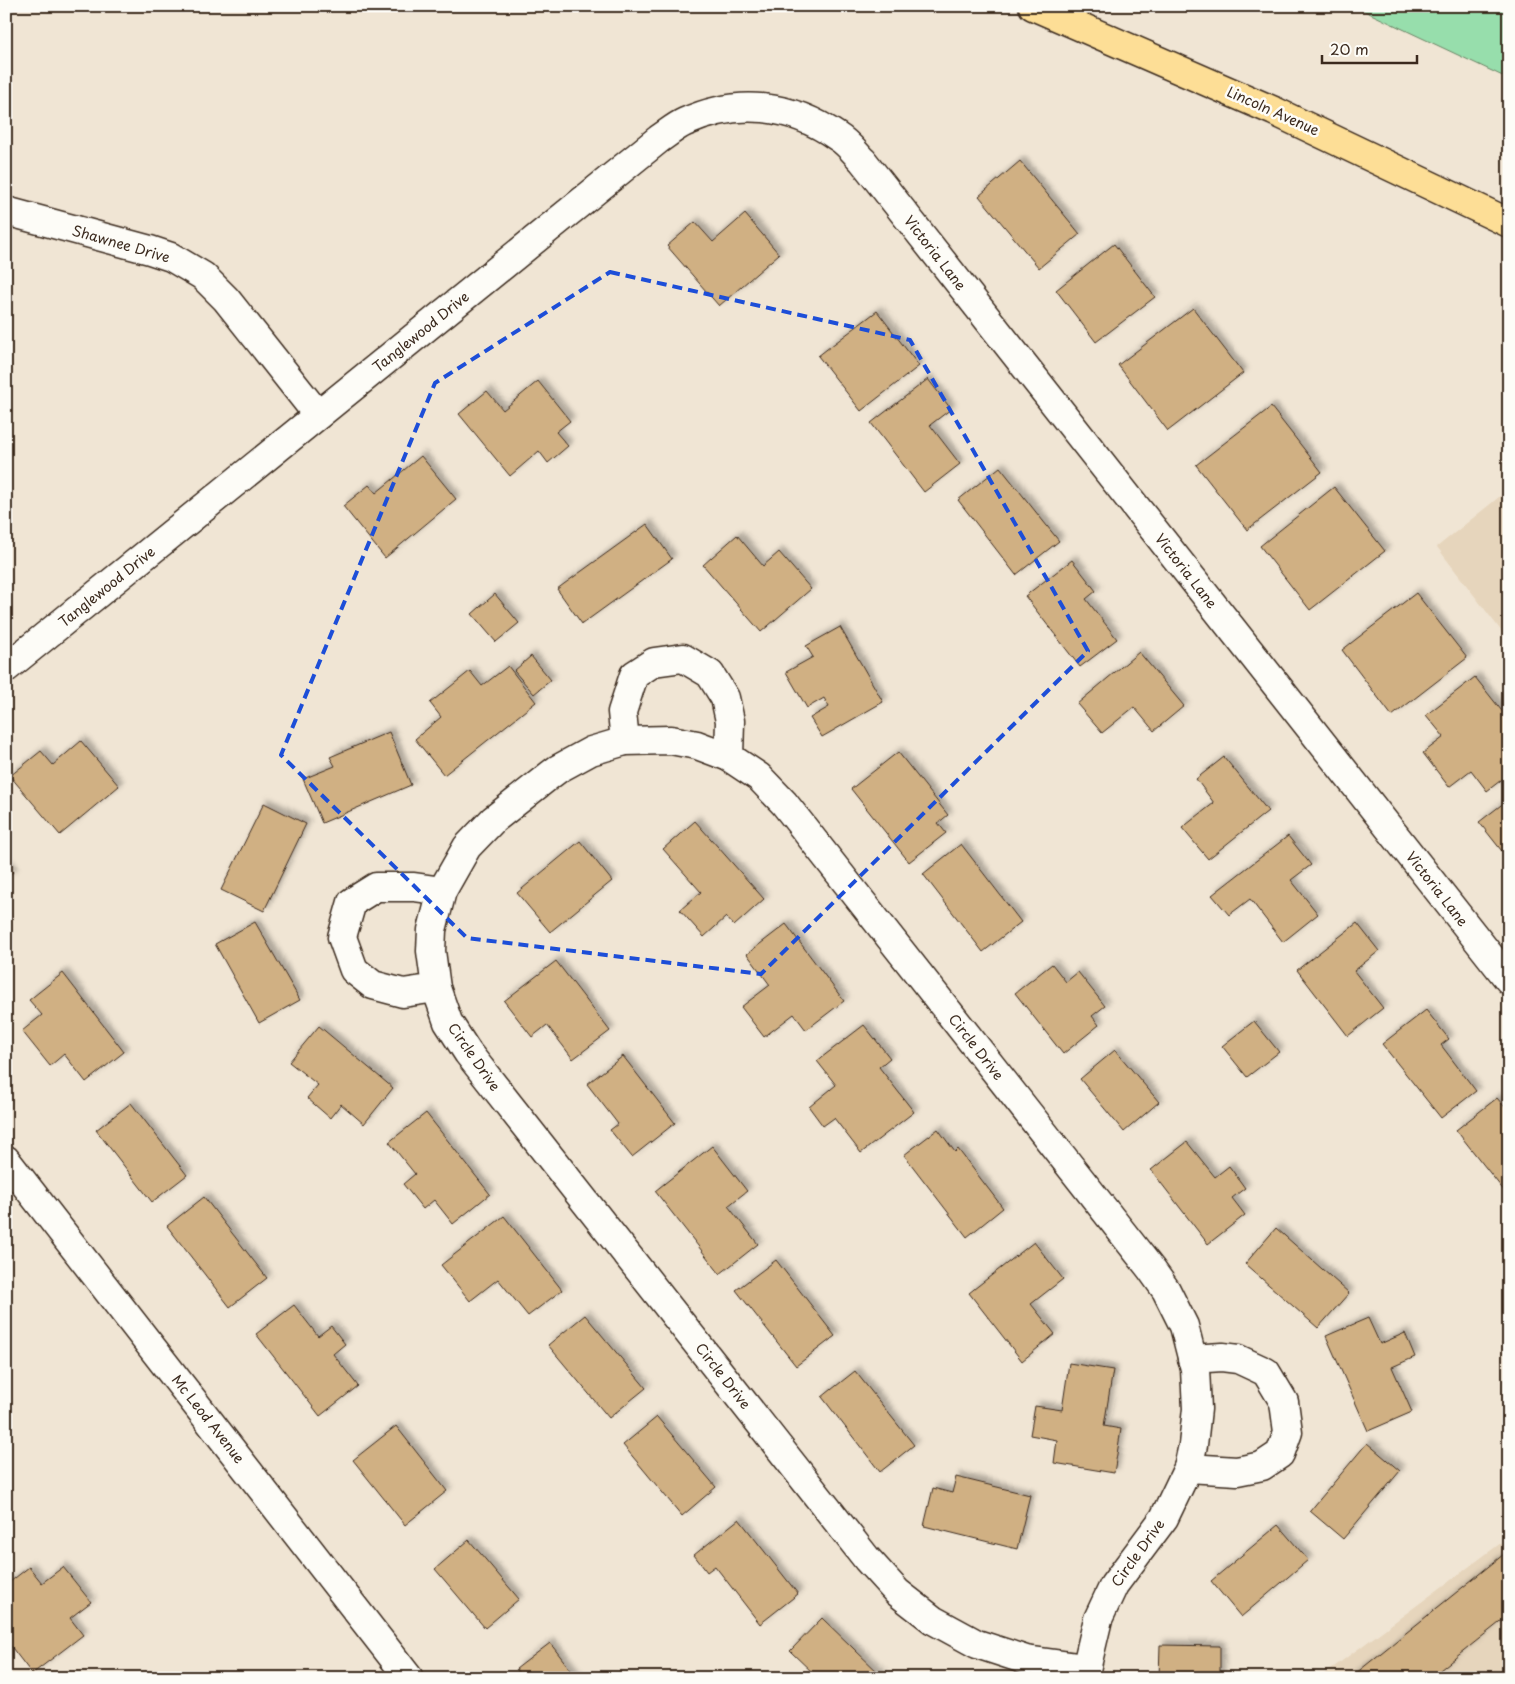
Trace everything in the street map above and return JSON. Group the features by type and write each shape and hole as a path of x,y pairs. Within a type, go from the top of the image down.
{"main road":[{"name":"Lincoln Avenue","path":"1033,6 1274,111 1509,223"}],"street":[{"name":"Tanglewood Drive","path":"6,668 659,139 684,123 716,111 745,107 778,109 811,120 840,138 863,162"},
{"name":"Victoria Lane","path":"863,162 1509,980"},
{"name":"Shawnee Drive","path":"6,212 171,257 203,276 226,300 318,415"},
{"path":"625,741 622,712 634,675 654,662 683,658 710,674 725,698 730,721 729,758"},
{"name":"Circle Drive","path":"671,740 697,745 729,758 759,777 784,803 1151,1269 1166,1290 1184,1326 1195,1368 1197,1409 1188,1468 1164,1518 1114,1584 1098,1619 1084,1673 1026,1660 977,1644 933,1620 897,1592 860,1551 468,1053 448,1022 436,988 431,951 432,930 442,890 467,847 493,820 558,768 591,751 625,741 671,740"},
{"path":"436,988 403,993 373,985 354,970 342,937 352,902 376,887 414,887 442,890"},
{"name":"Mc Leod Avenue","path":"6,1160 410,1678"},
{"path":"1188,1468 1237,1471 1262,1466 1280,1454 1288,1432 1284,1402 1266,1372 1238,1359 1222,1357 1192,1359"}],"highlighted area":[{"path":"610,272 910,340 1088,651 761,974 467,938 281,755 435,383"}],"shaded area":[{"path":"1509,489 1509,641 1437,547"},
{"path":"1509,1537 1509,1678 1319,1678"}],"green space":[{"path":"1354,6 1509,6 1509,79"}],"building":[{"path":"1020,161 1080,234 1039,268 979,196"},
{"path":"745,214 779,254 719,306 667,246 695,222 713,242"},
{"path":"1114,244 1155,297 1096,342 1056,290"},
{"path":"1193,308 1243,373 1168,431 1118,365"},
{"path":"877,311 919,366 861,411 818,356"},
{"path":"928,379 951,409 930,425 960,464 924,492 871,423"},
{"path":"538,381 570,421 556,432 568,446 548,463 539,451 510,476 459,414 487,391 503,410"},
{"path":"1271,407 1322,472 1247,530 1196,465"},
{"path":"421,456 456,499 385,558 343,506 369,485 376,493"},
{"path":"1000,467 1059,541 1016,575 958,500"},
{"path":"1334,487 1385,551 1310,610 1260,546"},
{"path":"647,524 672,559 582,624 557,589"},
{"path":"737,535 763,566 779,552 811,589 761,632 703,565"},
{"path":"1072,560 1096,591 1086,599 1117,639 1080,667 1025,596"},
{"path":"1416,593 1467,658 1392,716 1342,650"},
{"path":"495,594 519,623 496,642 472,614"},
{"path":"840,627 883,702 822,737 810,718 829,707 824,698 807,708 786,672 813,657 806,646"},
{"path":"1139,652 1184,706 1154,731 1134,707 1102,733 1077,704"},
{"path":"531,656 551,680 534,694 514,671"},
{"path":"508,666 536,702 444,775 415,739 441,717 430,703 470,671 482,686"},
{"path":"1475,677 1509,720 1509,774 1487,791 1471,770 1449,787 1423,753 1444,737 1426,715"},
{"path":"389,732 411,785 322,823 303,779 335,766 330,757"},
{"path":"81,741 119,786 60,835 10,776 41,751 53,765"},
{"path":"898,752 948,815 938,823 946,833 909,862 851,789"},
{"path":"1224,757 1268,811 1208,859 1182,828 1214,803 1196,779"},
{"path":"1509,799 1509,860 1479,822"},
{"path":"264,803 306,824 264,911 221,890"},
{"path":"695,821 764,899 734,926 726,917 704,937 680,910 701,892 663,849"},
{"path":"1288,836 1311,865 1291,880 1318,914 1283,942 1250,899 1229,915 1212,895"},
{"path":"580,841 612,881 550,932 517,893"},
{"path":"961,844 1021,922 983,952 923,874"},
{"path":"6,864 13,872 6,878"},
{"path":"255,922 300,1000 259,1023 215,944"},
{"path":"1357,923 1379,951 1354,971 1383,1008 1348,1036 1297,970"},
{"path":"786,924 844,1001 806,1030 794,1014 764,1037 741,1007 770,985 747,954"},
{"path":"556,961 610,1031 573,1059 547,1025 532,1037 504,1001"},
{"path":"1052,964 1066,982 1078,972 1105,1006 1092,1016 1099,1025 1063,1054 1015,993"},
{"path":"63,973 124,1052 86,1082 64,1054 50,1066 22,1031 42,1015 29,1000"},
{"path":"1426,1010 1449,1039 1441,1045 1476,1091 1441,1118 1382,1044"},
{"path":"1254,1021 1279,1052 1247,1077 1222,1046"},
{"path":"864,1025 890,1058 879,1067 914,1112 861,1153 834,1118 823,1126 809,1107 836,1085 817,1061"},
{"path":"319,1026 393,1088 364,1124 341,1104 330,1118 307,1098 318,1085 289,1062"},
{"path":"1115,1050 1159,1102 1124,1132 1080,1079"},
{"path":"623,1056 675,1123 632,1157 610,1130 618,1124 587,1084"},
{"path":"1497,1098 1509,1112 1509,1197 1456,1130"},
{"path":"131,1103 187,1175 152,1202 96,1130"},
{"path":"426,1113 490,1194 453,1224 434,1200 423,1209 403,1184 415,1174 389,1142"},
{"path":"938,1129 955,1152 958,1149 1003,1208 967,1237 904,1155"},
{"path":"1187,1142 1215,1177 1229,1166 1245,1188 1232,1198 1245,1215 1208,1244 1151,1170"},
{"path":"712,1146 747,1191 728,1206 758,1244 720,1274 655,1191"},
{"path":"204,1197 267,1278 230,1307 167,1226"},
{"path":"504,1216 562,1290 528,1316 498,1279 470,1301 441,1265"},
{"path":"1276,1228 1349,1293 1318,1328 1245,1264"},
{"path":"1034,1242 1063,1279 1031,1304 1055,1334 1022,1361 969,1293"},
{"path":"776,1260 835,1336 796,1366 736,1290"},
{"path":"294,1305 318,1336 331,1326 345,1344 333,1354 358,1386 320,1416 256,1334"},
{"path":"585,1315 646,1388 609,1418 548,1345"},
{"path":"1368,1318 1380,1344 1405,1333 1415,1357 1392,1367 1412,1412 1368,1431 1326,1336"},
{"path":"1069,1363 1113,1370 1104,1426 1121,1429 1114,1473 1054,1463 1057,1440 1030,1435 1035,1406 1062,1410"},
{"path":"855,1371 914,1445 880,1472 822,1397"},
{"path":"657,1417 716,1487 682,1516 623,1445"},
{"path":"396,1426 447,1491 405,1525 353,1460"},
{"path":"1367,1443 1400,1471 1343,1539 1310,1511"},
{"path":"956,1477 1030,1495 1017,1549 924,1526 933,1488 952,1493"},
{"path":"739,1519 798,1594 760,1624 715,1566 707,1572 694,1555"},
{"path":"1278,1525 1308,1560 1241,1617 1211,1581"},
{"path":"469,1540 519,1599 485,1628 435,1569"},
{"path":"1509,1550 1509,1615 1430,1678 1350,1678"},
{"path":"29,1567 42,1583 63,1567 91,1602 70,1618 83,1635 32,1674 6,1640 6,1585"},
{"path":"822,1618 884,1678 812,1678 815,1675 790,1651"},
{"path":"550,1643 577,1678 523,1678 516,1669"},
{"path":"1160,1645 1220,1646 1220,1678 1159,1678"}]}
